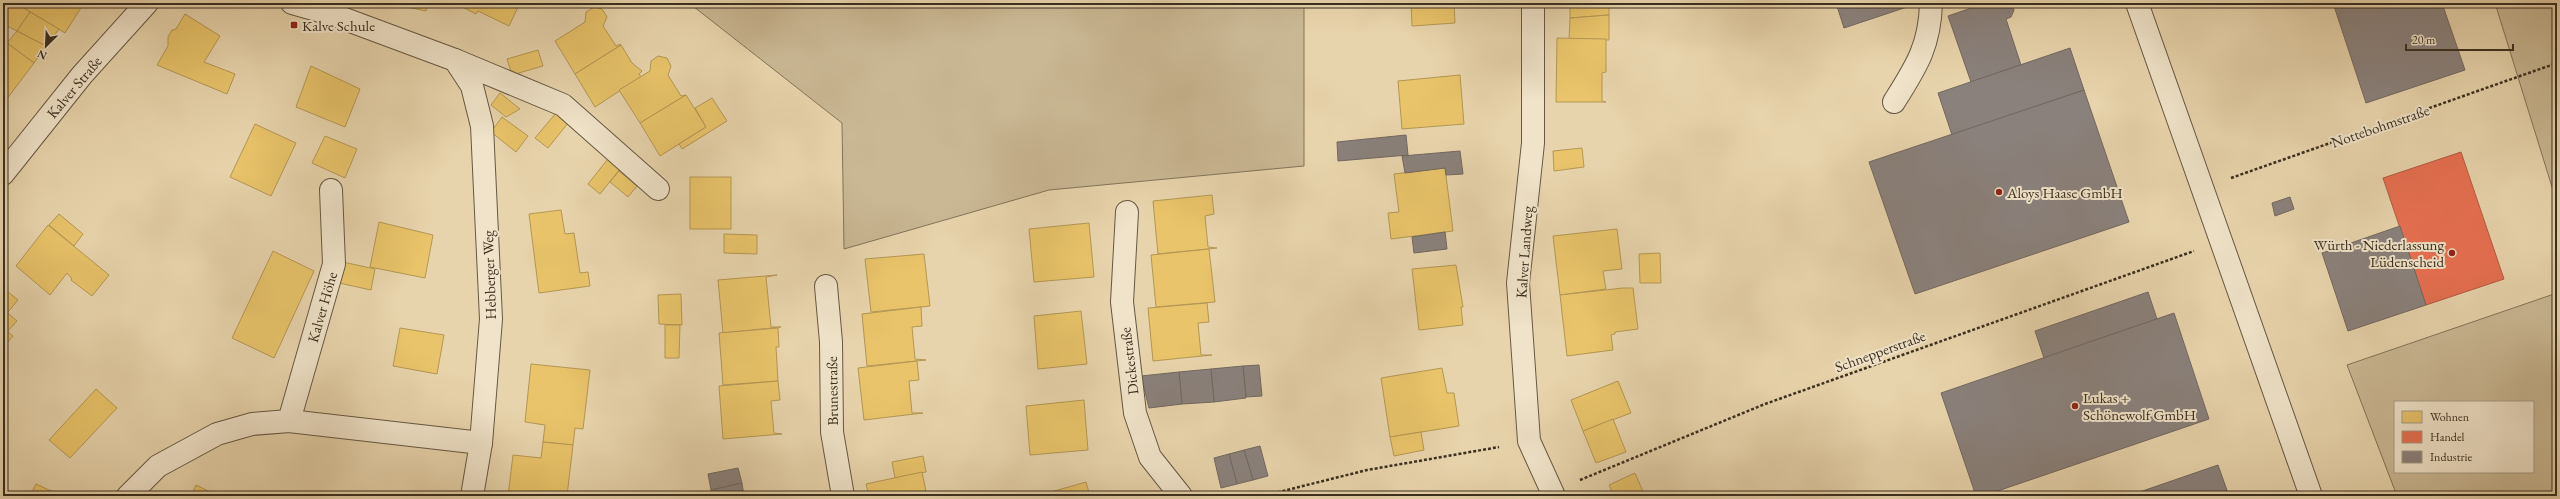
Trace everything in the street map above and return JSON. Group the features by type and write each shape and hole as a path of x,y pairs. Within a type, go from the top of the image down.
{"street":[{"name":"Kalver Straße","path":"3,174 82,75 147,3"},
{"path":"292,3 334,15 455,60 564,105 658,189"},
{"name":"Kalver Landweg","path":"1533,3 1533,144 1518,283 1529,441 1553,494"},
{"path":"1894,102 1920,60 1931,27 1931,3"},
{"path":"2137,3 2220,242 2311,496"},
{"name":"Hebberger Weg","path":"455,60 472,86 482,126 491,319 481,443 472,496"},
{"name":"Kalver Höhe","path":"290,421 334,264 331,190"},
{"name":"Dickestraße","path":"1127,212 1122,302 1135,413 1150,457 1181,496"},
{"name":"Brunestraße","path":"826,286 831,342 832,432 842,496"},
{"path":"128,496 158,466 217,434 252,424 290,421 481,443"}],"path":[{"name":"Nottebohmstraße","path":"2202,188 2557,63"},
{"name":"Schnepperstraße","path":"1553,494 1765,404 2220,242"},
{"path":"1263,496 1367,470 1529,441"}],"shaded area":[{"path":"689,3 1304,3 1304,166 1049,190 844,249 842,123"},
{"path":"2495,3 2557,3 2557,203"},
{"path":"2557,293 2557,496 2397,496 2347,365"}],"building: Wohnen":[{"path":"3,3 27,3 24,8 30,12 17,31 3,24 3,16 7,7"},
{"path":"27,3 84,3 65,33 24,8"},
{"path":"408,3 427,3 426,11 407,7"},
{"path":"455,3 520,3 509,26 478,11 476,14"},
{"path":"1411,3 1454,3 1455,23 1412,26"},
{"path":"1570,3 1609,3 1609,15 1570,18"},
{"path":"3,5 7,7 3,16"},
{"path":"594,7 602,9 607,17 603,26 616,46 621,45 575,74 555,41 585,22 586,12"},
{"path":"30,12 59,29 46,46 17,31"},
{"path":"185,14 220,36 204,62 235,74 227,94 157,65 168,46 168,37 172,30 176,29"},
{"path":"1609,15 1609,40 1569,39 1570,18"},
{"path":"17,31 46,46 34,63 7,43"},
{"path":"1557,38 1606,39 1606,72 1602,73 1602,101 1606,102 1556,102"},
{"path":"3,40 34,63 3,104"},
{"path":"621,45 632,63 642,71 639,74 641,77 595,107 575,74"},
{"path":"538,50 543,66 512,75 507,59"},
{"path":"658,56 667,58 671,66 668,75 681,96 686,95 640,123 619,90 650,71 651,61"},
{"path":"311,66 360,89 345,127 296,107"},
{"path":"1460,75 1464,124 1402,129 1398,81"},
{"path":"500,93 520,109 506,117 491,105"},
{"path":"686,95 706,127 660,156 640,123"},
{"path":"712,98 727,121 682,149 679,144 706,127 695,108"},
{"path":"556,113 568,123 548,148 535,138"},
{"path":"502,117 528,136 516,152 491,132"},
{"path":"255,124 296,143 271,196 230,177"},
{"path":"325,136 357,149 345,178 312,163"},
{"path":"1582,148 1584,167 1554,171 1553,151"},
{"path":"608,159 620,169 600,194 588,184"},
{"path":"1445,168 1453,231 1391,239 1388,213 1399,212 1394,174"},
{"path":"619,171 637,186 628,197 610,182"},
{"path":"690,177 731,177 731,229 690,229"},
{"path":"1212,195 1214,214 1205,216 1208,247 1217,248 1158,254 1153,201"},
{"path":"561,210 565,234 574,233 580,273 588,272 590,286 539,293 529,214"},
{"path":"59,214 83,234 74,246 49,225"},
{"path":"379,222 433,235 425,278 370,267"},
{"path":"1089,223 1094,277 1034,282 1029,229"},
{"path":"48,225 109,275 92,296 71,280 72,279 67,273 50,295 16,266"},
{"path":"1617,229 1622,269 1603,271 1606,289 1560,295 1553,236"},
{"path":"724,234 757,235 757,254 724,253"},
{"path":"1209,249 1215,302 1156,307 1151,255"},
{"path":"273,251 314,271 274,358 232,338"},
{"path":"1660,253 1661,283 1640,283 1639,254"},
{"path":"924,254 930,306 871,312 865,259"},
{"path":"343,262 375,269 371,290 339,283"},
{"path":"1456,265 1463,307 1461,307 1463,325 1419,330 1412,269"},
{"path":"777,275 766,277 771,327 781,327 723,333 718,280"},
{"path":"3,288 18,300 8,312 3,307"},
{"path":"1633,288 1638,329 1615,332 1615,334 1611,335 1613,350 1567,356 1560,295"},
{"path":"681,294 682,325 659,324 658,295"},
{"path":"1207,303 1209,322 1198,323 1201,355 1212,355 1153,361 1148,308"},
{"path":"921,307 922,326 912,327 915,359 926,360 867,366 862,314"},
{"path":"3,309 17,321 7,332 3,328"},
{"path":"1081,311 1087,364 1038,369 1034,316"},
{"path":"665,325 680,325 679,358 665,358"},
{"path":"3,328 13,336 3,348"},
{"path":"400,328 444,335 437,374 393,366"},
{"path":"778,328 779,347 776,347 778,381 723,385 719,333"},
{"path":"917,361 919,380 909,381 912,413 923,413 864,420 858,368"},
{"path":"531,364 590,370 583,429 575,428 573,445 543,442 545,425 525,422"},
{"path":"3,368 8,372 3,379"},
{"path":"1442,368 1447,393 1454,393 1459,426 1390,437 1381,378"},
{"path":"778,381 780,400 771,401 774,433 782,434 723,439 719,386"},
{"path":"1618,381 1631,413 1583,431 1571,400"},
{"path":"96,389 117,408 70,458 49,440"},
{"path":"1084,400 1088,450 1030,455 1026,406"},
{"path":"1613,419 1626,452 1596,463 1583,431"},
{"path":"1421,432 1424,450 1394,456 1390,437"},
{"path":"543,442 573,445 567,496 508,496 513,455 541,458"},
{"path":"923,456 926,472 895,478 892,462"},
{"path":"922,472 927,496 869,496 866,484"},
{"path":"1635,473 1644,494 1614,496 1609,485"},
{"path":"1086,482 1090,496 1037,496"},
{"path":"36,484 62,496 30,496"},
{"path":"196,485 218,496 191,496"}],"building: Handel":[{"name":"Würth - Niederlassung Lüdenscheid","path":"2461,152 2504,279 2426,305 2383,178"}],"building: Industrie":[{"path":"1836,3 1913,3 1913,5 1844,28"},
{"path":"1976,3 2012,3 2014,10 2011,17 2006,19 2021,65 1971,82 1948,16 1977,6"},
{"path":"2333,3 2442,3 2465,70 2366,103"},
{"path":"2070,48 2084,90 1952,135 1938,93"},
{"name":"Aloys Haase GmbH","path":"2084,90 2129,222 1915,294 1869,162"},
{"path":"1406,135 1408,155 1338,161 1337,142"},
{"path":"1460,151 1463,174 1446,175 1445,168 1405,173 1402,156"},
{"path":"2290,197 2294,209 2275,216 2272,203"},
{"path":"2400,226 2426,305 2348,331 2322,253"},
{"path":"1445,232 1447,249 1414,253 1412,237"},
{"path":"2148,292 2157,319 2044,358 2035,331"},
{"name":"Lukas + Schönewolf GmbH","path":"2174,313 2209,419 1983,496 1976,496 1941,393"},
{"path":"1259,365 1262,396 1246,397 1243,366"},
{"path":"1243,366 1246,398 1214,402 1211,369"},
{"path":"1211,369 1214,402 1182,404 1179,372"},
{"path":"1179,372 1182,404 1149,408 1141,376"},
{"path":"1260,446 1268,476 1253,480 1244,450"},
{"path":"1244,450 1253,480 1237,484 1229,454"},
{"path":"1229,454 1237,484 1221,488 1214,458"},
{"path":"2218,465 2229,496 2128,496"},
{"path":"738,468 742,483 711,490 708,474"},
{"path":"742,483 744,496 712,496 711,490"}],"place":[{"name":"Kalve Schule","path":"294,25"},
{"name":"Aloys Haase GmbH","path":"1999,192"},
{"name":"Würth - Niederlassung Lüdenscheid","path":"2452,253"},
{"name":"Lukas + Schönewolf GmbH","path":"2075,406"}]}
